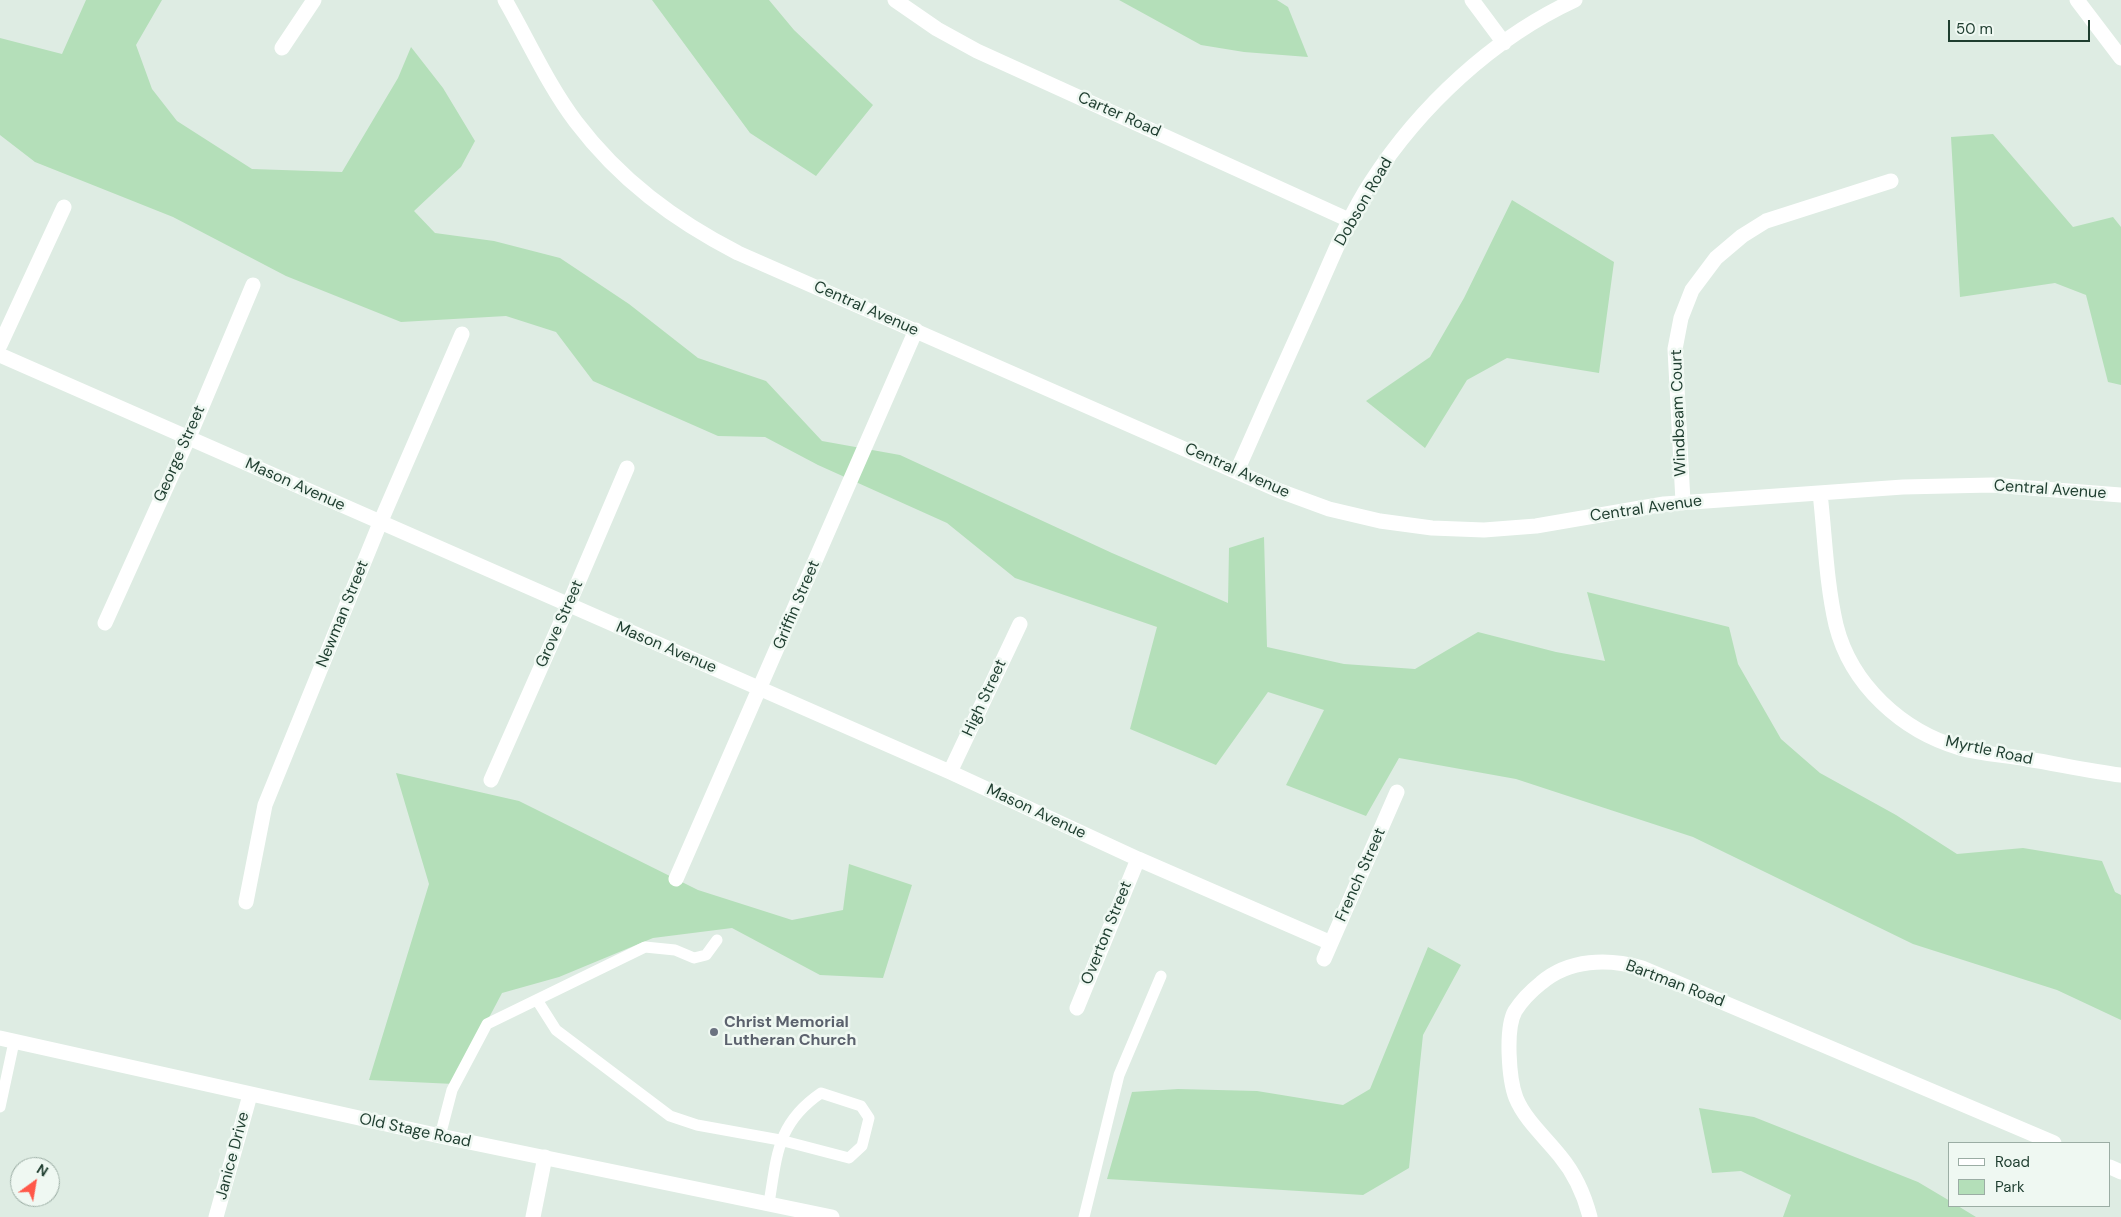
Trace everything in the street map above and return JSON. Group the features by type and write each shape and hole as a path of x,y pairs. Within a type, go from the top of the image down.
{"street":[{"path":"282,48 314,0"},
{"name":"Central Avenue","path":"505,0 553,86 576,121 620,172 665,210 700,233 738,253 1280,491 1329,509 1380,521 1432,528 1484,530 1536,526 1683,502 1903,487 1992,486 2121,495"},
{"name":"Carter Road","path":"895,0 936,29 977,51 1349,220"},
{"path":"1472,0 1504,43"},
{"name":"Dobson Road","path":"1237,471 1349,220 1371,182 1402,139 1438,99 1477,63 1520,31 1575,0"},
{"path":"2077,0 2121,58"},
{"name":"Windbeam Court","path":"1683,502 1676,349 1681,318 1692,290 1716,258 1742,236 1766,221 1892,181"},
{"path":"0,345 64,206"},
{"name":"George Street","path":"105,623 189,437 254,285"},
{"name":"Griffin Street","path":"676,879 916,330"},
{"name":"Newman Street","path":"246,902 265,805 380,523 462,334"},
{"name":"Mason Avenue","path":"0,355 568,606 950,772 1138,859 1331,943"},
{"name":"Grove Street","path":"491,780 627,468"},
{"name":"Myrtle Road","path":"1820,493 1836,625 1842,642 1859,675 1883,704 1896,716 1928,736 1962,748 2121,774"},
{"name":"High Street","path":"950,772 1020,624"},
{"name":"French Street","path":"1324,959 1398,792"},
{"name":"Overton Street","path":"1077,1008 1138,859"},
{"name":"Bartman Road","path":"1590,1217 1577,1181 1561,1157 1529,1119 1516,1098 1511,1075 1510,1051 1510,1031 1514,1013 1529,993 1546,979 1565,969 1586,963 1607,961 1642,968 2052,1142"},
{"name":"Old Stage Road","path":"7,1040 440,1136 832,1217"},
{"name":"Janice Drive","path":"216,1217 250,1095"},
{"path":"533,1217 545,1157"}],"lane":[{"path":"440,1136 452,1090 487,1024 645,947 675,950 694,958 706,955 717,940"},
{"path":"1084,1217 1119,1074 1161,976"},
{"path":"537,1000 556,1030 670,1116 697,1125 780,1140 849,1158 862,1146 869,1118 861,1106 821,1092 803,1104 780,1140 769,1203"},
{"path":"0,1107 7,1040"}],"green space":[{"path":"86,0 162,0 136,45 152,89 177,121 252,169 342,172 398,78 411,47 443,88 475,141 461,167 414,211 435,233 494,241 560,258 629,304 698,358 766,381 822,441 900,455 1112,553 1228,603 1229,548 1264,537 1267,647 1344,664 1415,669 1478,632 1556,652 1605,661 1587,592 1729,627 1738,664 1781,739 1820,773 1896,815 1957,854 2023,848 2102,861 2115,892 2121,895 2121,1020 2057,990 1913,944 1693,837 1516,779 1399,758 1366,816 1286,785 1324,710 1268,692 1216,765 1130,729 1157,627 1015,578 947,523 818,465 765,437 718,436 593,381 556,332 506,316 401,322 286,276 173,217 35,162 0,135 0,38 62,54"},
{"path":"652,0 769,0 794,30 873,105 816,176 750,133"},
{"path":"1119,0 1277,0 1288,7 1308,57 1244,52 1201,45"},
{"path":"1993,134 2073,227 2113,217 2121,227 2121,385 2108,382 2086,295 2055,283 1960,297 1951,137"},
{"path":"1512,200 1614,262 1599,373 1507,358 1467,380 1425,448 1366,401 1430,357 1464,298"},
{"path":"396,773 519,801 698,890 792,920 843,910 849,864 912,885 883,978 820,975 732,928 653,938 559,977 502,993 454,1084 369,1080 429,884"},
{"path":"1428,947 1461,965 1423,1035 1409,1168 1363,1195 1107,1179 1132,1092 1178,1089 1257,1091 1343,1105 1370,1089"},
{"path":"1699,1108 1754,1117 1918,1182 1948,1200 1948,1207 1960,1207 1976,1217 1783,1217 1791,1195 1741,1171 1712,1173"}],"place":[{"name":"Christ Memorial Lutheran Church","path":"714,1032"}]}
